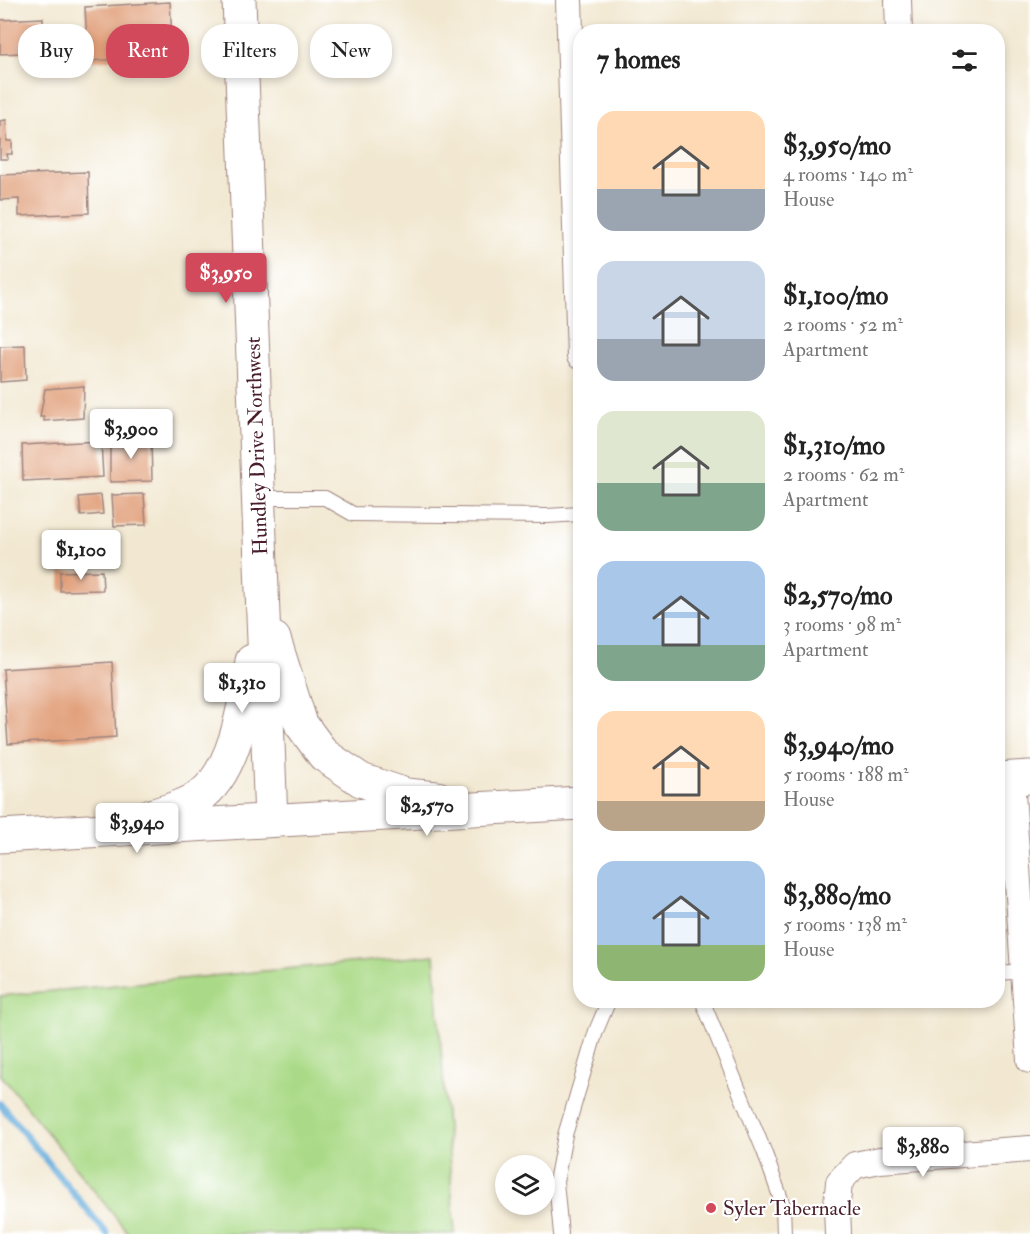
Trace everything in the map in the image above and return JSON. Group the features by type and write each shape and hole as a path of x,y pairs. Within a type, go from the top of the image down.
{"street":[{"name":"Hundley Drive Northwest","path":"239,0 271,820"},
{"path":"569,0 573,129"},
{"path":"898,0 899,24"},
{"path":"263,606 301,724 324,755 361,780 406,795 530,806"},
{"path":"104,830 170,810 200,797 219,774 238,737 263,606"},
{"path":"1013,778 1030,1060"},
{"path":"0,836 573,803"},
{"path":"838,1234 839,1182 855,1165 891,1159 1030,1149"}],"lane":[{"path":"259,498 324,498 353,514 573,514"},
{"path":"1005,972 1024,971"},
{"path":"561,1234 556,1182 565,1135 596,1031 606,1008"},
{"path":"705,1008 764,1151 783,1205 784,1234"}],"green space":[{"path":"434,955 455,1234 129,1234 0,1074 0,996"}],"building":[{"path":"170,2 171,24 106,24 106,60 94,61 94,24 86,24 85,7"},
{"path":"43,18 43,24 18,24 18,53 0,54 0,20"},
{"path":"6,120 7,141 12,141 12,154 7,154 8,159 0,159 0,121"},
{"path":"88,172 89,213 19,216 19,199 0,200 0,175"},
{"path":"25,345 26,380 0,382 0,346"},
{"path":"84,386 83,418 44,421 44,417 40,417 45,389"},
{"path":"151,437 152,481 110,482 110,438"},
{"path":"101,441 103,477 23,481 22,445"},
{"path":"144,494 146,525 114,526 112,495"},
{"path":"101,495 103,514 81,516 79,497"},
{"path":"101,537 103,561 76,563 74,539"},
{"path":"102,571 103,590 60,591 60,572"},
{"path":"112,662 116,737 8,744 3,669"}],"waterway":[{"path":"0,1104 107,1234"}],"place":[{"name":"Syler Tabernacle","path":"711,1208"}]}
